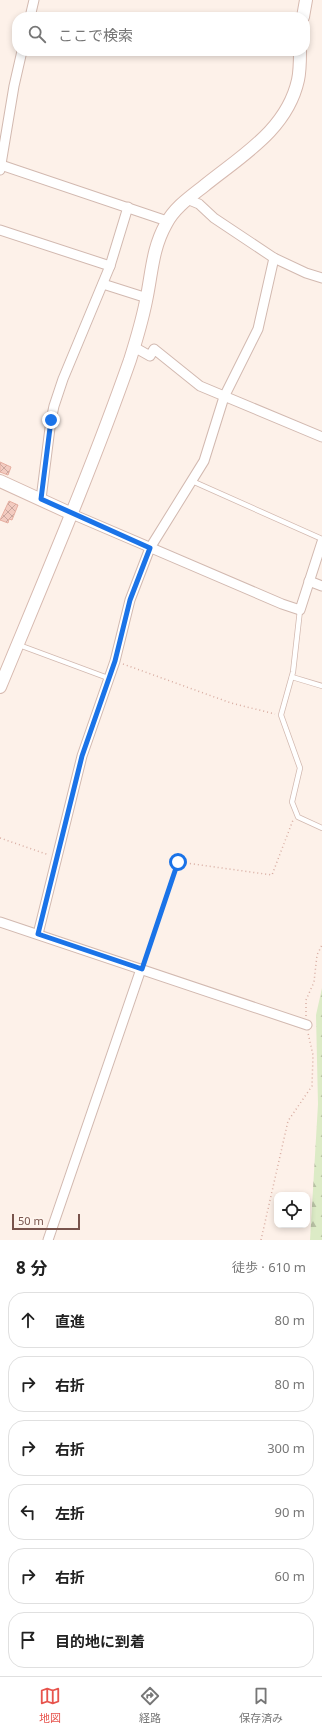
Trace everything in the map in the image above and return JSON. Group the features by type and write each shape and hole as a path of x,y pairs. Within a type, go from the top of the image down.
{"street":[{"path":"31,12 34,0"},
{"path":"304,12 306,0"},
{"path":"21,56 14,86 1,167 128,207 167,221"},
{"path":"0,687 108,423 134,348 147,298 154,251 167,221 187,199 276,127 287,108 298,80 300,56"},
{"path":"187,199 199,204 214,218 274,258 306,273 322,278"},
{"path":"41,499 54,406 63,380 110,266 128,207"},
{"path":"0,230 110,266"},
{"path":"38,934 82,756 115,661 130,600 150,548 204,461 224,397 258,329 274,258"},
{"path":"103,284 147,298"},
{"path":"134,348 150,356 154,349 200,386 322,437"},
{"path":"0,481 150,548 282,604 300,610 322,541"},
{"path":"309,581 322,586"},
{"path":"0,922 307,1025"},
{"path":"48,1240 142,969"}],"lane":[{"path":"192,481 322,541"},
{"path":"300,610 292,676 281,715 300,768 292,802 298,817 322,828"},
{"path":"17,645 108,678"},
{"path":"292,676 322,686"}],"path":[{"path":"115,661 231,703 281,715"},
{"path":"142,969 178,862 272,875 296,813"},
{"path":"0,838 57,858"},
{"path":"261,1240 288,1121 312,1086 313,1055 307,1025 306,1000 314,982 317,955 322,945"}],"green space":[{"path":"322,988 322,1240 310,1240 318,1104 316,1015"}],"building":[{"path":"0,462 11,467 8,475 0,472"},
{"path":"9,501 18,505 12,520 9,519 8,523 0,520"}],"route":[{"path":"51,420 41,499 150,548 130,600 115,661 82,756 38,934 142,969 178,862"}]}
